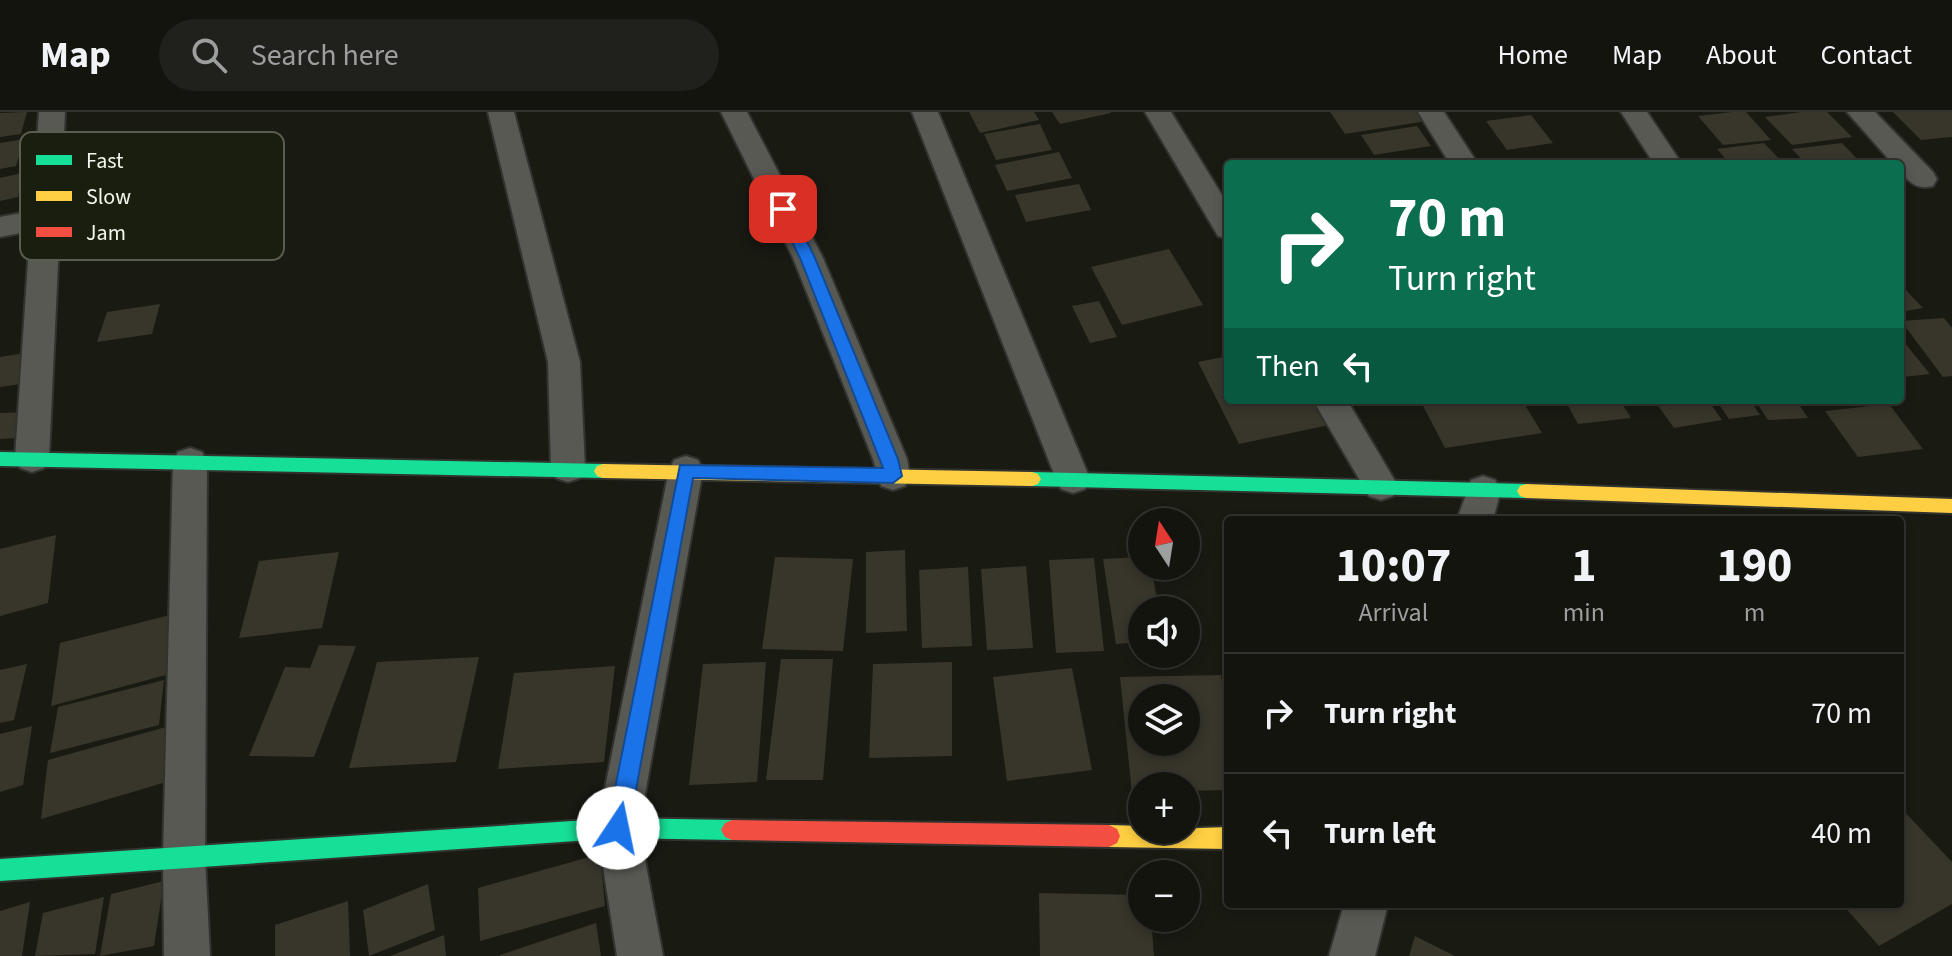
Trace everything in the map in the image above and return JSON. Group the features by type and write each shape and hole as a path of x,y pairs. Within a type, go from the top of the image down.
{"street":[{"path":"51,132 52,112"},
{"path":"501,112 564,362 568,468"},
{"path":"734,112 808,258 890,459 893,476"},
{"path":"925,112 1073,479"},
{"path":"1158,112 1224,220"},
{"path":"1431,112 1461,160"},
{"path":"1634,112 1665,160"},
{"path":"1860,112 1897,160"},
{"path":"1912,180 1952,175"},
{"path":"0,227 20,223"},
{"path":"32,458 42,260"},
{"path":"1332,404 1381,486"},
{"path":"0,459 686,470 1381,486 1479,505 1952,506"},
{"path":"187,956 184,857 190,462"},
{"path":"640,956 618,828 686,470"},
{"path":"0,870 618,828 1224,838"},
{"path":"1352,956 1365,908"}],"building":[{"path":"27,112 20,134 0,137 0,113"},
{"path":"969,112 1034,112 1039,120 980,133"},
{"path":"1052,112 1111,112 1111,113 1060,124"},
{"path":"1330,112 1421,112 1427,121 1345,134"},
{"path":"1746,112 1771,140 1723,145 1698,116"},
{"path":"1827,112 1852,137 1792,145 1765,117"},
{"path":"1893,112 1952,112 1952,137 1921,140"},
{"path":"1531,115 1553,143 1507,150 1486,121"},
{"path":"1040,124 1052,150 996,160 984,134"},
{"path":"1417,126 1431,146 1374,155 1361,135"},
{"path":"20,140 16,166 0,169 0,143"},
{"path":"1764,143 1780,160 1727,160 1717,149"},
{"path":"1842,143 1858,160 1802,160 1792,149"},
{"path":"1059,152 1072,178 1007,191 995,165"},
{"path":"20,173 18,197 0,201 0,178"},
{"path":"1079,184 1091,210 1026,222 1015,195"},
{"path":"1169,249 1203,305 1122,325 1091,267"},
{"path":"1904,288 1923,308 1904,311"},
{"path":"1099,301 1117,337 1090,343 1072,306"},
{"path":"160,304 152,334 97,342 107,312"},
{"path":"1944,318 1952,328 1952,376 1943,377 1904,321"},
{"path":"1904,342 1930,374 1904,377"},
{"path":"31,352 21,384 0,387 0,357"},
{"path":"1224,357 1224,404 1317,404 1329,425 1239,444 1198,362"},
{"path":"1422,404 1524,404 1542,433 1445,448"},
{"path":"1567,404 1622,404 1631,418 1578,424"},
{"path":"1657,404 1711,404 1722,420 1674,428"},
{"path":"1719,404 1753,404 1760,415 1729,419"},
{"path":"1758,404 1799,404 1808,418 1768,420"},
{"path":"1889,404 1923,449 1858,457 1825,411"},
{"path":"30,412 16,438 0,439 0,413"},
{"path":"56,535 48,603 0,616 0,549"},
{"path":"905,550 907,631 866,633 866,552"},
{"path":"339,552 322,628 239,638 259,561"},
{"path":"775,557 853,559 843,651 762,649"},
{"path":"1094,558 1104,651 1056,653 1049,560"},
{"path":"1128,558 1128,580 1154,580 1156,596 1128,596 1128,643 1116,644 1103,559"},
{"path":"1026,566 1033,648 987,650 981,569"},
{"path":"968,567 972,646 922,648 919,570"},
{"path":"170,615 166,675 51,706 60,643"},
{"path":"319,645 356,646 314,757 249,756 285,667 310,668"},
{"path":"479,657 456,762 349,768 377,662"},
{"path":"781,659 833,659 823,780 766,780"},
{"path":"766,662 757,782 689,785 703,664"},
{"path":"952,662 952,756 869,758 873,664"},
{"path":"27,664 14,720 0,723 0,670"},
{"path":"615,666 604,762 498,769 514,673"},
{"path":"1072,668 1092,770 1007,781 993,677"},
{"path":"1221,675 1224,694 1224,790 1200,791 1200,772 1130,772 1128,756 1200,756 1200,684 1128,684 1128,754 1120,677"},
{"path":"164,680 159,725 50,753 58,707"},
{"path":"32,726 23,785 0,792 0,734"},
{"path":"166,727 163,783 41,819 48,760"},
{"path":"1904,811 1952,862 1952,904 1879,946 1846,908 1904,908"},
{"path":"600,854 605,906 480,941 478,888"},
{"path":"164,881 154,946 100,956 111,894"},
{"path":"428,884 435,930 369,956 363,910"},
{"path":"1039,893 1128,895 1128,932 1152,932 1154,956 1040,956"},
{"path":"104,897 95,954 35,956 43,913"},
{"path":"348,901 350,956 275,956 275,925"},
{"path":"30,902 22,956 0,956 0,911"},
{"path":"596,923 601,956 500,956 500,955"},
{"path":"444,935 446,956 390,956"},
{"path":"1415,936 1455,956 1409,956"}],"traffic: fast":[{"path":"0,459 603,471"},
{"path":"1032,479 1526,491"},
{"path":"0,870 618,828 732,830"}],"traffic: slow":[{"path":"603,471 1032,479"},
{"path":"1526,491 1952,506"},
{"path":"1109,836 1224,838"}],"traffic: jam":[{"path":"732,830 1109,836"}],"route":[{"path":"618,828 686,470 893,476 890,459 808,258 783,209"}]}
